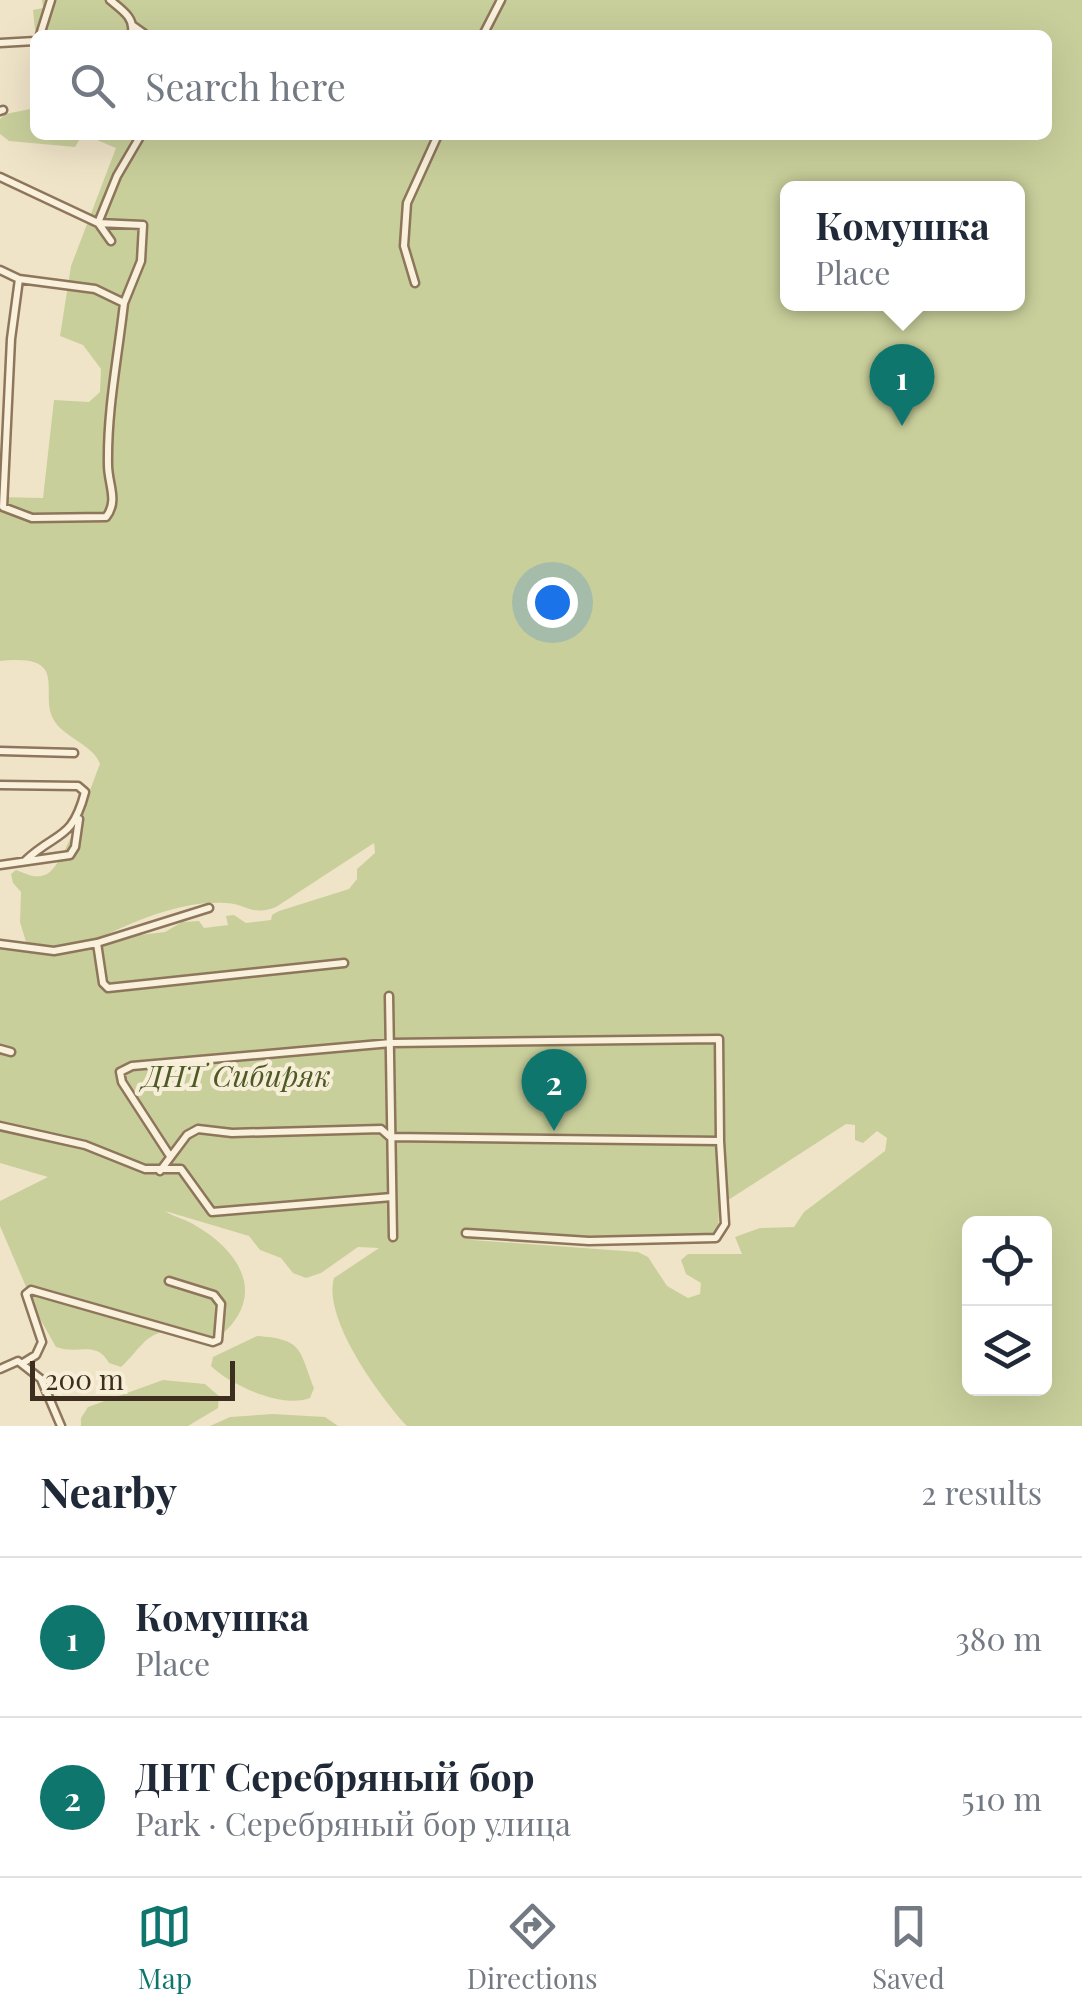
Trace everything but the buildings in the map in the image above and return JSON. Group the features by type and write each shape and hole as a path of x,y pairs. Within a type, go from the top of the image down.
{"street":[{"path":"42,30 51,0"},
{"path":"110,0 140,30"},
{"path":"485,30 501,0"},
{"path":"131,30 132,24"},
{"path":"0,42 30,41"},
{"path":"98,223 117,176 139,140"},
{"path":"415,283 404,246 407,203 436,140"},
{"path":"0,176 98,223 143,225 142,260 124,303 111,384 108,466 114,502 106,517 32,518 3,507 11,339 19,278"},
{"path":"98,223 111,241"},
{"path":"0,270 19,278 95,289 124,303"},
{"path":"0,751 74,753"},
{"path":"0,785 78,786 85,792 76,847 70,855 0,865"},
{"path":"25,861 40,845 56,841 79,816"},
{"path":"0,944 54,951 209,908"},
{"path":"97,942 105,986 344,962"},
{"path":"388,996 392,1236"},
{"path":"170,1156 122,1082 120,1072 132,1066 390,1043 719,1038 725,1224 716,1238 590,1241 466,1233"},
{"path":"0,1049 11,1052"},
{"path":"0,1126 85,1145 145,1169 180,1169 212,1212 392,1197"},
{"path":"160,1171 186,1135 198,1129 232,1133 381,1129 390,1136 720,1141"},
{"path":"23,1363 36,1355 42,1342 27,1306 26,1294 31,1290 213,1342 218,1340 222,1304 214,1295 169,1280"},
{"path":"0,1369 18,1361 41,1379 61,1426"}],"green space":[{"name":"ДНТ Сибиряк","path":"42,0 1082,0 1082,1426 407,1426 356,1356 333,1295 334,1278 379,1248 358,1247 321,1273 306,1278 293,1273 281,1258 260,1250 249,1236 165,1211 193,1224 227,1250 238,1265 245,1297 227,1330 208,1345 176,1333 158,1333 121,1367 92,1350 56,1347 0,1226 0,1201 48,1177 0,1163 0,943 26,942 20,922 21,892 11,874 16,870 38,876 54,868 100,764 92,752 55,722 45,670 37,663 23,660 0,661 0,497 43,498 54,400 89,402 100,392 101,369 83,345 60,336 71,266 116,148 97,140 1052,140 1052,30 35,30 33,10 43,8","holes":["374,843 375,853 357,869 357,879 349,889 279,911 271,920 246,923 234,915 226,916 228,925 204,928 199,921 182,922 165,932 96,940 142,919 191,905 232,904 260,911 276,907","846,1124 855,1125 855,1140 863,1143 877,1131 887,1138 885,1151 804,1212 794,1227 760,1228 735,1237 742,1254 688,1254 681,1260 686,1274 701,1283 700,1294 688,1298 667,1286 648,1257 638,1252 472,1240 718,1240 719,1206"]},
{"path":"30,109 30,140 79,140 75,147 9,141 0,134 0,119"},
{"path":"257,1336 283,1340 297,1349 314,1388 310,1398 272,1398 231,1381 211,1366 213,1357"},
{"path":"163,1380 205,1384 219,1396 218,1408 188,1426 81,1426 88,1407"},
{"path":"230,1417 325,1417 338,1426 210,1426"}],"place":[{"name":"Комушка","path":"902,426"},
{"name":"ДНТ Серебряный бор","path":"554,1131"}]}
